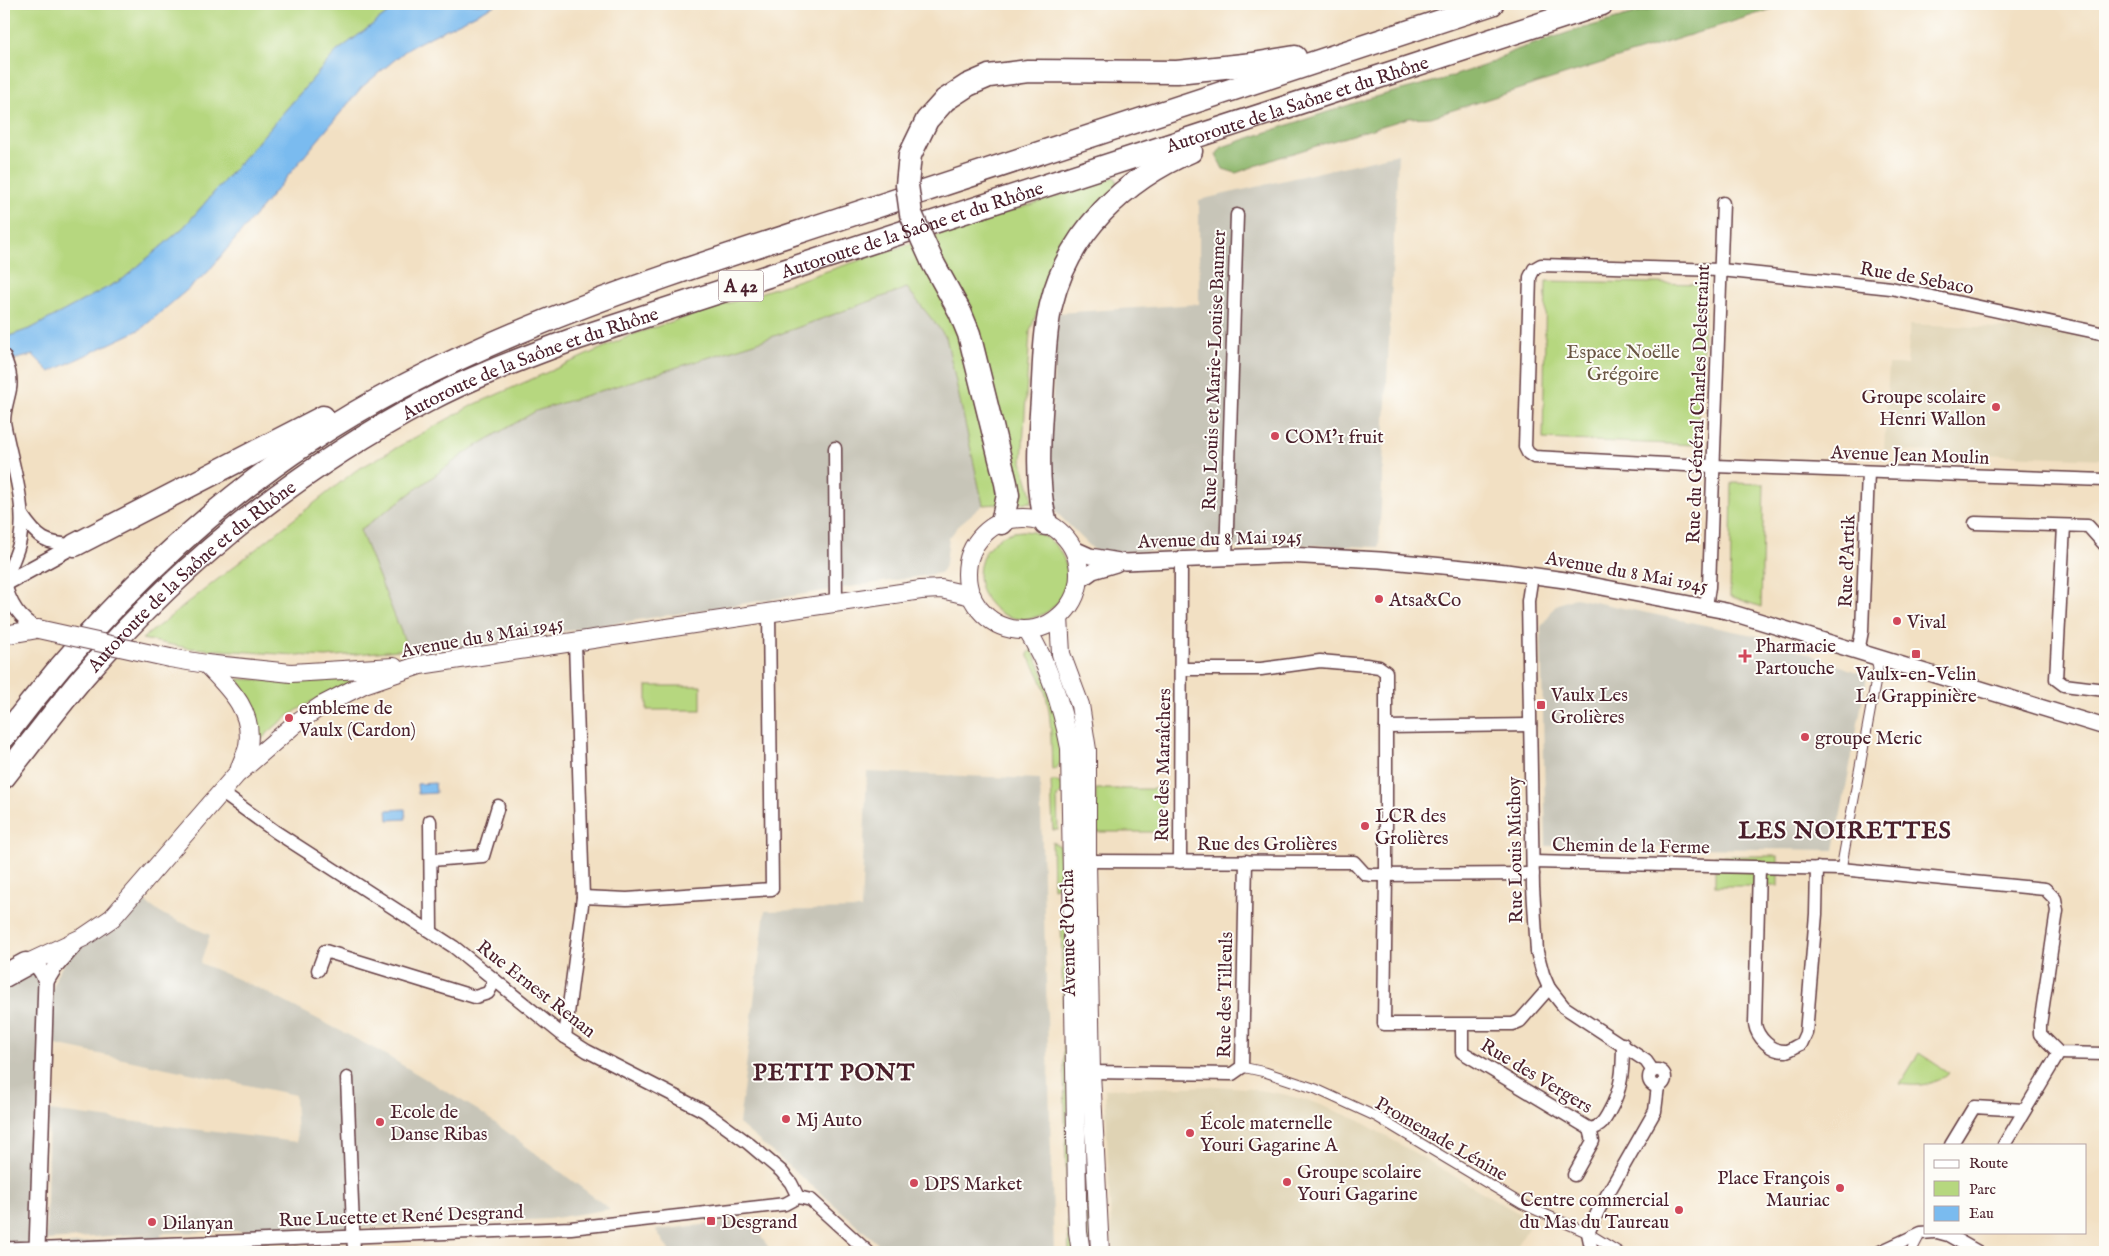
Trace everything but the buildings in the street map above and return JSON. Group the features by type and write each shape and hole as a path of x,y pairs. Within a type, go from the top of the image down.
{"highway":[{"name":"Autoroute de la Saône et du Rhône","path":"4,737 69,654 115,605 201,523 253,481 308,442 379,400 505,338 590,304 824,224 1492,4"},
{"name":"Autoroute de la Saône et du Rhône","path":"4,777 84,677 129,627 225,537 269,500 320,464 427,401 518,360 569,341 1602,4"},
{"path":"1002,523 1008,495 1006,483 969,334 960,312 933,263 911,214 907,185 910,154 927,120 945,100 968,85 989,76 1028,71 1176,72 1253,64 1293,57 1333,56"},
{"path":"1046,524 1040,489 1041,409 1047,329 1051,304 1058,282 1079,242 1099,214 1127,188 1165,162 1196,149 1223,128"},
{"path":"75,544 338,409 379,400"},
{"path":"4,976 26,964"}],"main road":[{"path":"1020,519 1046,524 1061,534 1072,548 1078,565 1078,581 1070,605 1059,618 1038,628 1027,630 1004,627 991,620 980,610 972,596 968,581 968,563 971,554 980,538 1002,523 1020,519"},
{"name":"Avenue du 8 Mai 1945","path":"921,590 953,576 968,563"},
{"name":"Avenue du 8 Mai 1945","path":"26,964 84,937 112,918 236,775 296,723 321,706 364,684 420,665 836,602 941,589 972,596"},
{"name":"Avenue d'Orcha","path":"1059,618 1061,654 1080,705 1087,750 1091,1072 1100,1252"},
{"path":"4,635 38,630 170,658 206,664 291,673 420,665"},
{"name":"Avenue d'Orcha","path":"1027,630 1044,660 1063,710 1070,748 1077,1198 1081,1252"},
{"path":"206,664 232,690 243,707 249,725 248,747 236,775"}],"street":[{"name":"Rue du Général Charles Delestraint","path":"1706,606 1710,587 1724,203"},
{"name":"Rue Louis et Marie-Louise Baumer","path":"1226,557 1237,215"},
{"path":"1713,466 1534,457 1528,453 1525,447 1530,277 1534,269 1541,265 1721,270"},
{"name":"Rue de Sebaco","path":"1721,270 1891,288 2105,334"},
{"path":"4,356 10,373 10,388 4,409 4,422 22,514 16,556 4,584 12,605 25,622 38,630"},
{"path":"835,448 836,602"},
{"name":"Avenue Jean Moulin","path":"1713,466 2105,480"},
{"name":"Rue d'Artik","path":"1858,652 1862,631 1868,472"},
{"path":"22,514 39,536 54,544 75,544"},
{"path":"1975,523 2088,526 2105,545"},
{"path":"2064,526 2056,679 2064,685 2105,690"},
{"path":"4,584 75,544"},
{"name":"Avenue du 8 Mai 1945","path":"1072,548 1090,556 1125,562"},
{"name":"Avenue du 8 Mai 1945","path":"1078,581 1086,575 1106,566 1125,562 1288,556 1380,560 1532,575 1706,606 2105,727"},
{"name":"Rue des Maraîchers","path":"1180,862 1182,560"},
{"name":"Rue Louis Michoy","path":"1532,575 1528,601 1535,943 1543,974 1549,988 1564,1007 1623,1044 1646,1061 1653,1071 1662,1071 1665,1077 1663,1083 1658,1086 1654,1111 1599,1209 1588,1233"},
{"path":"583,897 627,899 772,889 769,612"},
{"path":"565,1037 583,897 574,642"},
{"path":"1840,869 1878,668 1876,657"},
{"name":"Rue des Maraîchers","path":"1182,668 1261,669 1320,662 1379,668 1386,672 1384,1024 1462,1025"},
{"path":"1386,727 1530,725"},
{"name":"Rue Ernest Renan","path":"222,793 276,832 431,931 565,1037 587,1051 704,1111 781,1171 790,1182 798,1197"},
{"path":"431,860 483,856 498,806"},
{"path":"430,822 431,931"},
{"name":"Rue des Grolières","path":"1087,861 1354,862 1366,874 1386,875 1533,868"},
{"name":"Rue des Tilleuls","path":"1091,1072 1232,1074 1242,1067 1246,861"},
{"path":"1759,867 1756,1034 1773,1047 1786,1051 1801,1044 1806,1033 1816,914 1817,868"},
{"name":"Chemin de la Ferme","path":"1533,868 1817,868 2045,889 2055,899 2057,911 2040,1034 2059,1052"},
{"path":"46,981 68,950 84,937"},
{"path":"318,970 324,951 475,997 488,993 495,980"},
{"path":"26,964 34,964 40,967 46,981 37,1249"},
{"path":"1462,1025 1513,1024 1520,1021 1549,988"},
{"name":"Rue des Vergers","path":"1462,1025 1462,1052 1590,1129 1593,1141 1574,1175"},
{"name":"Rue des Vergers","path":"1590,1129 1602,1124 1616,1099 1621,1086 1623,1044"},
{"path":"2005,1144 2059,1052 2105,1054"},
{"name":"Promenade Lénine","path":"1242,1067 1265,1072 1316,1089 1377,1117 1522,1204 1588,1233 1619,1252"},
{"path":"348,1078 354,1252"},
{"path":"1952,1144 1974,1107 2024,1110"},
{"path":"798,1197 811,1200 868,1252"},
{"name":"Rue Lucette et René Desgrand","path":"4,1250 162,1248 571,1228 785,1204 798,1197"},
{"path":"1588,1233 1592,1252"},
{"path":"1880,1252 1921,1233"},
{"path":"1911,1252 1921,1233"},
{"path":"1944,1234 1978,1252"}],"shaded area":[{"path":"1398,154 1379,547 1300,545 1097,553 1047,503 1057,313 1199,304 1199,200"},
{"path":"907,288 946,337 983,505 961,523 949,538 946,563 941,573 410,655 360,530 471,449 536,411 755,343"},
{"name":"Groupe scolaire Henri Wallon","path":"1910,324 2105,333 2105,459 1884,450 1889,364 1907,364"},
{"path":"1575,598 1767,638 1867,676 1834,850 1546,846 1541,627 1556,605"},
{"path":"867,772 1040,779 1054,1252 887,1252 739,1124 765,911 861,909"},
{"path":"139,897 160,913 210,935 200,963 260,989 377,1050 479,1111 610,1209 549,1219 328,1229 161,1233 162,1252 4,1252 4,981 47,958 37,1249 155,1233 46,1240 49,1111 297,1142 295,1095 51,1044 52,992 57,974 73,951"},
{"name":"Groupe scolaire Youri Gagarine","path":"1217,1086 1283,1094 1316,1103 1358,1120 1532,1221 1514,1252 1112,1252 1105,1089"},
{"path":"749,1220 772,1252 670,1252 656,1230"}],"green space":[{"path":"4,4 400,4 336,52 184,227 123,279 32,328 4,338"},
{"path":"1670,4 1788,4 1431,117 1408,118 1280,157 1236,173 1223,169 1216,155 1222,147 1367,99 1444,79 1486,65 1513,51 1570,32"},
{"path":"1115,177 1118,185 1053,270 1030,331 1022,462 1032,502 983,505 946,337 907,288 755,343 536,411 471,449 360,530 408,649 326,657 188,648 142,639 355,471 471,406 634,334"},
{"name":"Espace Noëlle Grégoire","path":"1546,281 1705,284 1703,348 1696,445 1543,439"},
{"path":"1732,483 1764,484 1761,607 1730,596"},
{"path":"1014,531 1032,531 1048,538 1060,550 1067,566 1067,584 1060,600 1048,612 1032,619 1014,619 998,612 986,600 979,584 979,566 986,550 998,538"},
{"path":"1032,649 1052,694 1063,759 1056,769 1052,769 1049,711 1046,697 1036,670 1028,657"},
{"path":"359,678 305,705 281,722 258,743 251,702 238,679 302,681"},
{"path":"647,686 701,686 701,710 647,710"},
{"path":"1051,781 1056,781 1064,786 1064,790 1057,797 1058,830 1053,830"},
{"path":"1096,789 1163,789 1162,832 1096,832"},
{"path":"1052,842 1060,846 1061,885 1053,888"},
{"path":"1715,856 1778,856 1778,886 1715,886"},
{"path":"1066,913 1076,1252 1069,1252 1067,1209 1061,916"},
{"path":"1083,928 1093,1252 1085,1252"},
{"path":"1919,1053 1949,1073 1932,1083 1900,1084"}],"water":[{"path":"400,4 497,4 410,47 362,87 207,273 141,329 50,372 33,355 4,362 4,338 32,328 123,279 184,227 336,52"},
{"path":"435,783 436,793 418,794 417,784"},
{"path":"405,809 406,819 388,820 387,810"}],"place":[{"name":"Groupe scolaire Henri Wallon","path":"1996,407"},
{"name":"COM'1 fruit","path":"1275,436"},
{"name":"Atsa&Co","path":"1379,599"},
{"name":"Vival","path":"1897,621"},
{"name":"Vaulx-en-Velin La Grappinière","path":"1916,654"},
{"name":"Pharmacie Partouche","path":"1745,656"},
{"name":"Vaulx Les Grolières","path":"1541,705"},
{"name":"embleme de Vaulx (Cardon)","path":"289,718"},
{"name":"groupe Meric","path":"1805,737"},
{"name":"LCR des Grolières","path":"1365,826"},
{"name":"Mj Auto","path":"786,1119"},
{"name":"Ecole de Danse Ribas","path":"380,1122"},
{"name":"École maternelle Youri Gagarine A","path":"1190,1133"},
{"name":"Groupe scolaire Youri Gagarine","path":"1287,1182"},
{"name":"DPS Market","path":"914,1183"},
{"name":"Place François Mauriac","path":"1840,1188"},
{"name":"Centre commercial du Mas du Taureau","path":"1679,1210"},
{"name":"Desgrand","path":"711,1221"},
{"name":"Dilanyan","path":"152,1222"}],"district":[{"name":"LES NOIRETTES","path":"1845,830"},
{"name":"PETIT PONT","path":"834,1072"}]}
